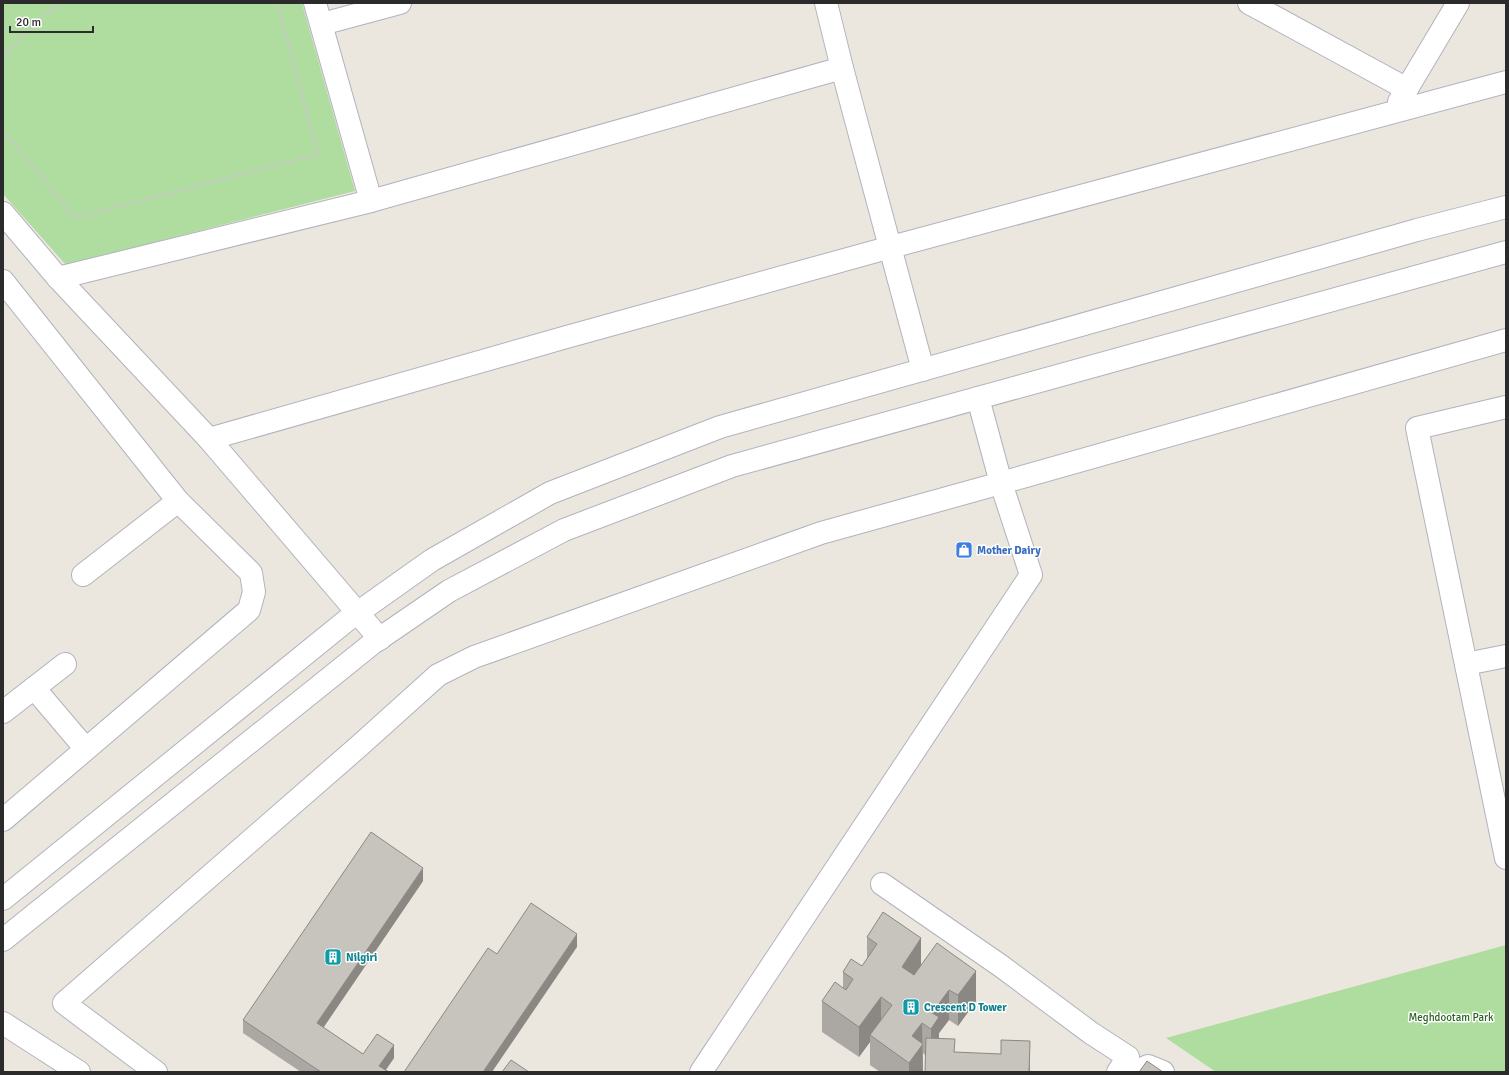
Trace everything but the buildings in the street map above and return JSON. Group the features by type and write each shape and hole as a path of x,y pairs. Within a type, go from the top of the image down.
{"street":[{"path":"315,3 371,201"},
{"path":"322,24 400,3"},
{"path":"826,3 923,370"},
{"path":"1249,3 1407,89"},
{"path":"1392,112 1458,3"},
{"path":"58,278 371,201 842,68"},
{"path":"208,439 890,247 1506,82"},
{"path":"3,899 357,613 432,560 550,493 720,427 1409,232 1506,207"},
{"path":"3,213 58,278 208,439 380,639"},
{"path":"3,940 280,716 380,639 450,591 564,530 732,466 1506,252"},
{"path":"3,281 178,501 251,573 254,592 249,610 85,748 3,820"},
{"path":"156,1072 64,1003 358,747 438,675 474,657 820,532 1001,484 1506,340"},
{"path":"700,1072 1031,575 1001,484 978,398"},
{"path":"1506,407 1417,428 1506,858"},
{"path":"83,575 178,501"},
{"path":"1466,664 1506,656"},
{"path":"3,712 65,664"},
{"path":"34,688 85,748"},
{"path":"882,884 1001,966 1091,1033 1128,1057 1118,1072"},
{"path":"3,1023 79,1072"},
{"path":"1134,1072 1148,1066 1163,1072"}],"path":[{"path":"3,78 4,56 44,16 62,3"},
{"path":"3,130 75,218 318,154 277,3"}],"green space":[{"path":"6,3 302,3 355,191 66,265 3,194 3,5"},
{"name":"Meghdootam Park","path":"1506,945 1506,1072 1216,1072 1166,1038"}],"place":[{"name":"Mother Dairy","path":"964,550"},
{"name":"Nilgiri","path":"333,957"},
{"name":"Crescent D Tower","path":"911,1007"}]}
